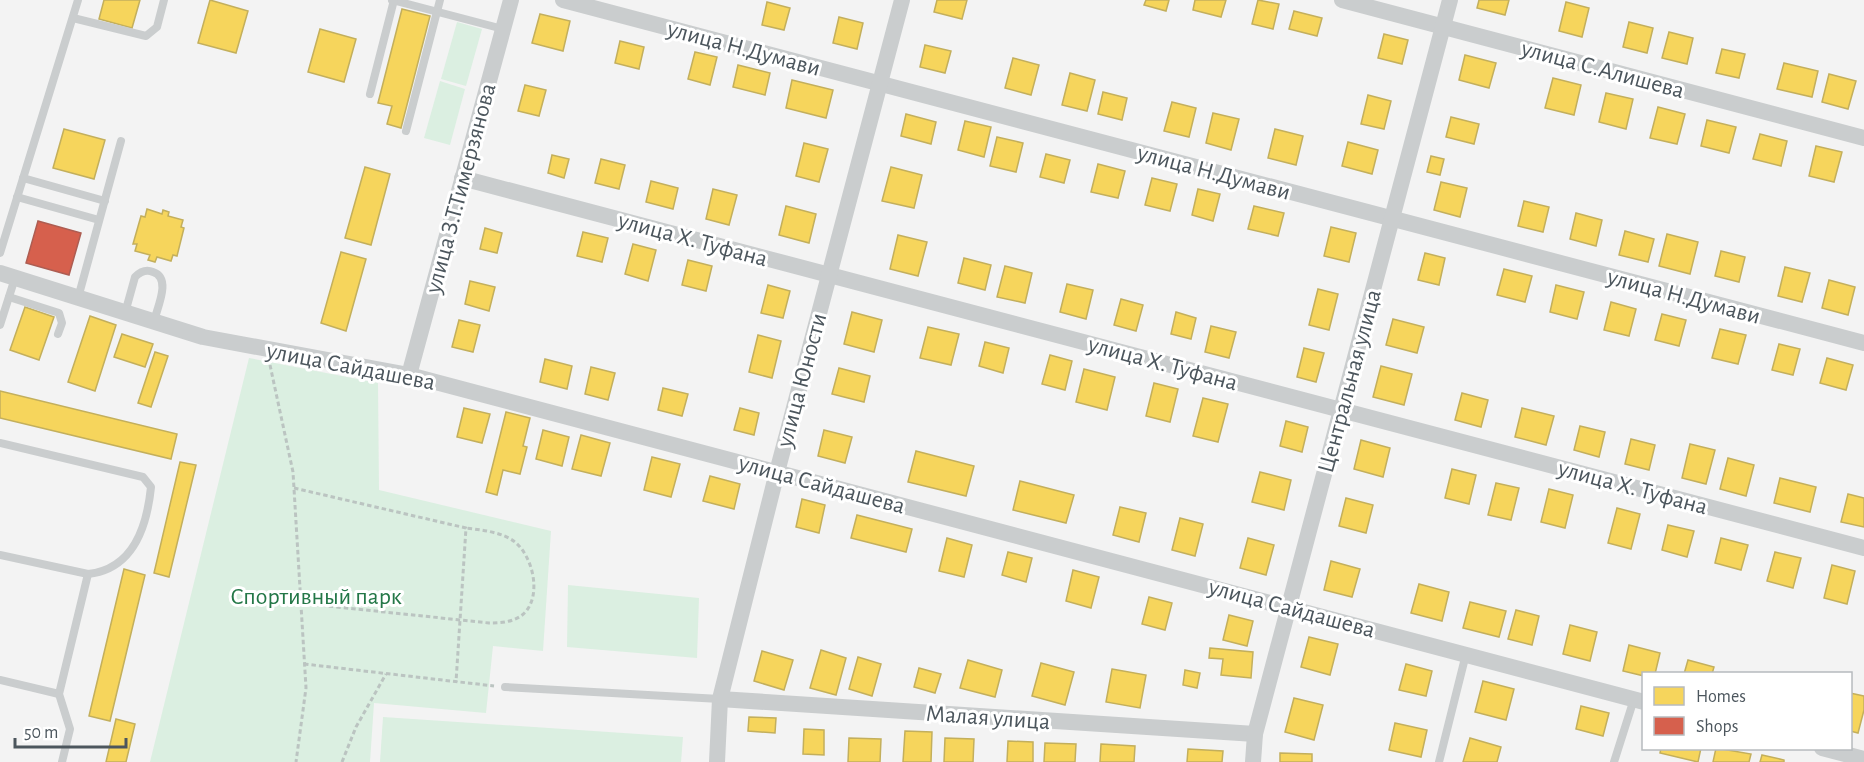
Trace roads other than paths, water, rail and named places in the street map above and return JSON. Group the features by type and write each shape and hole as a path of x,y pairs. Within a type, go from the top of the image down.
{"street":[{"name":"улица З.Т.Тимерзянова","path":"409,375 511,0"},
{"name":"улица Н.Думави","path":"563,0 1864,343"},
{"name":"улица Юности","path":"717,762 720,699 777,472 902,0"},
{"name":"улица С.Алишева","path":"1342,0 1864,138"},
{"name":"Центральная улица","path":"1253,762 1255,734 1450,0"},
{"name":"улица Х. Туфана","path":"462,178 1864,548"},
{"name":"улица Сайдашева","path":"8,276 203,337 409,375 1639,700"},
{"name":"Малая улица","path":"720,699 1255,734"},
{"path":"1830,750 1864,759"}],"lane":[{"path":"0,253 78,0"},
{"path":"73,18 146,36 157,27 164,0"},
{"path":"370,94 394,0 503,29"},
{"path":"406,131 440,0"},
{"path":"78,298 121,141"},
{"path":"23,178 105,201"},
{"path":"17,197 99,220"},
{"path":"125,312 135,277 140,273 152,271 162,279 164,285 153,321"},
{"path":"0,325 9,297 8,276"},
{"path":"9,297 59,313 62,323 58,334"},
{"path":"0,443 143,477 151,487 140,540 115,564 99,573 88,574 0,555"},
{"path":"63,762 70,729 59,694 88,574"},
{"path":"1439,762 1466,654"},
{"path":"0,680 59,694"},
{"path":"505,687 720,699"},
{"path":"1614,762 1639,700"}],"park label":[{"name":"Спортивный парк","path":"316,596"}]}
